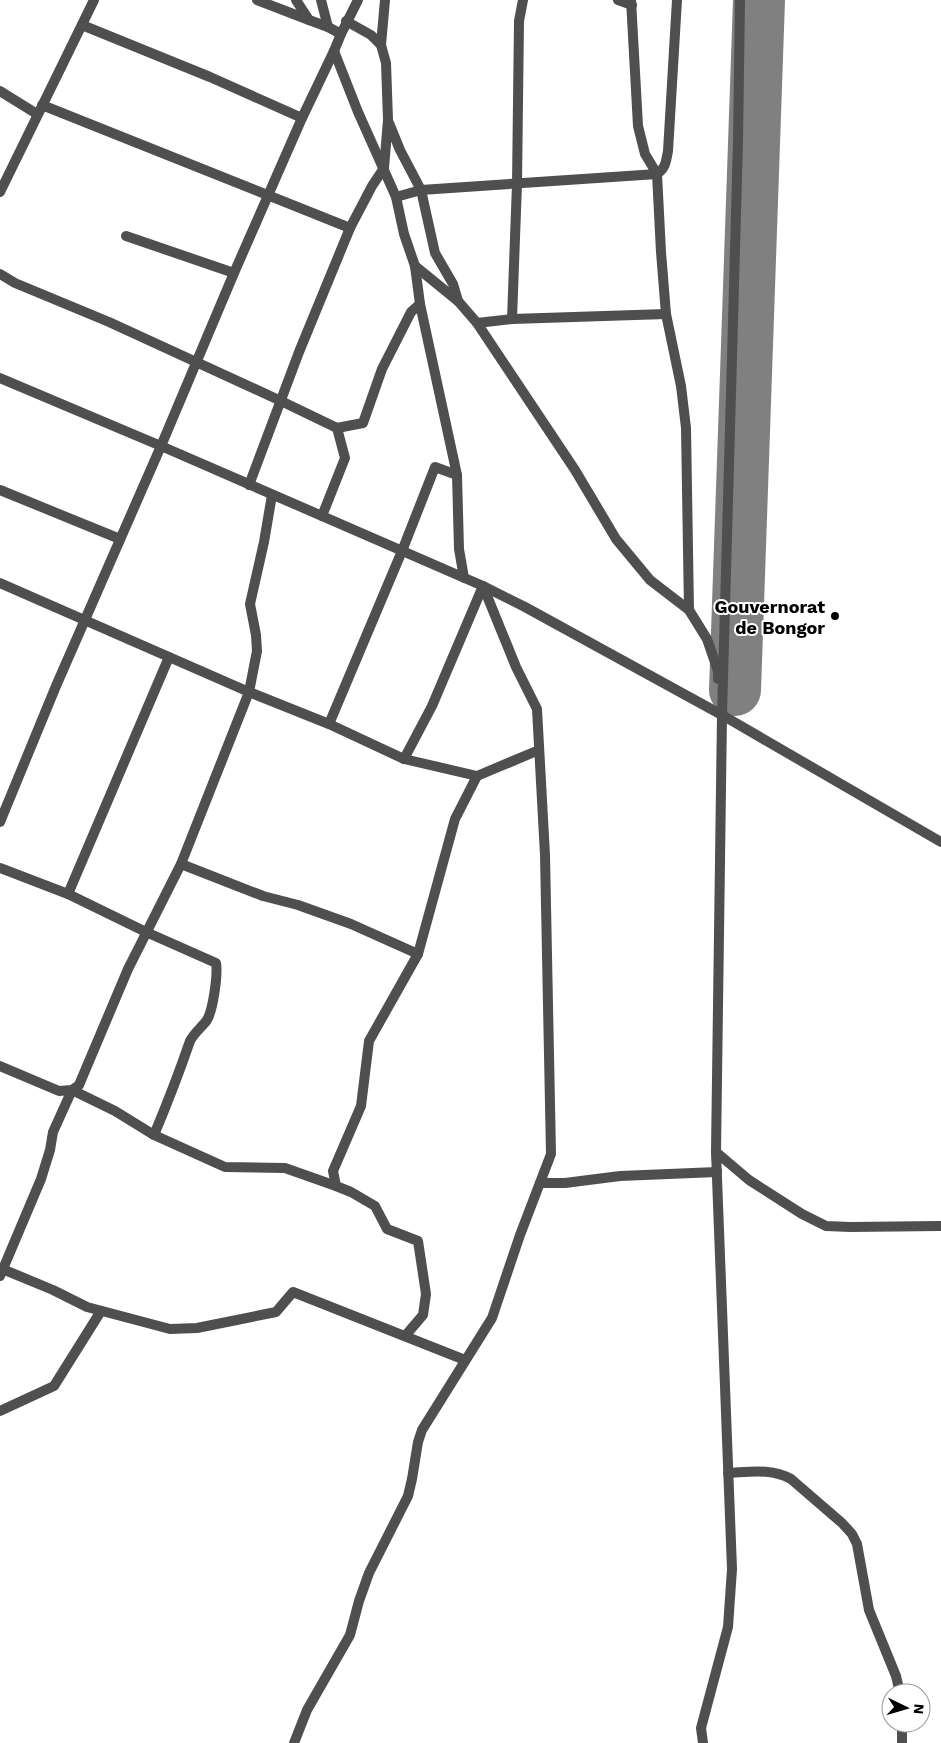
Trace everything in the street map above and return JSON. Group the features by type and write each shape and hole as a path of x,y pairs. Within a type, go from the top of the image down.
{"street":[{"path":"0,192 94,0"},
{"path":"257,0 328,27 340,34"},
{"path":"296,0 309,20"},
{"path":"321,0 328,27"},
{"path":"0,822 84,621 234,273 340,34 358,0"},
{"path":"249,485 298,352 350,228 372,186 384,168 388,120 386,63 381,45 385,0"},
{"path":"512,319 517,184 519,21 523,0"},
{"path":"618,0 631,2 640,138 645,154 657,174 666,314 681,386 686,428 689,610"},
{"path":"396,197 421,190 657,174 663,170 668,151 677,0"},
{"path":"703,1743 701,1728 728,1627 732,1569 716,1152 722,715 738,152 740,0"},
{"path":"346,21 371,35 381,45"},
{"path":"82,25 210,77 302,118"},
{"path":"334,51 358,112 396,197 404,234 415,266 420,304 457,475 459,549 464,578"},
{"path":"0,91 40,109 350,228"},
{"path":"388,120 400,150 421,190 435,253 453,284 458,301"},
{"path":"126,236 234,273"},
{"path":"415,266 458,301 477,323 576,470 616,539 650,580 689,610 707,639 718,671 722,715"},
{"path":"0,274 15,283 109,322 336,428 363,423 382,369 411,312 420,304"},
{"path":"477,323 512,319 666,314"},
{"path":"0,378 483,586 722,715 941,842"},
{"path":"322,516 345,458 336,428"},
{"path":"329,724 402,551 435,467 457,475"},
{"path":"0,490 120,540"},
{"path":"0,1066 59,1091 72,1090 80,1086 128,969 181,864 248,692 258,651 250,604 272,495"},
{"path":"0,584 248,692 329,724 404,759 477,776 539,750"},
{"path":"294,1743 307,1710 350,1635 369,1573 408,1496 422,1430 492,1318 520,1235 551,1154 545,855 537,709 516,667 483,586"},
{"path":"404,759 432,706 483,586"},
{"path":"68,894 169,657"},
{"path":"336,1186 333,1171 361,1106 369,1041 418,954 455,820 477,776"},
{"path":"181,864 263,896 298,905 351,924 418,954"},
{"path":"0,868 68,894 216,963 217,971 210,1013 191,1038 184,1062 154,1135"},
{"path":"72,1090 53,1132 50,1150 41,1179 1,1271 46,1287 87,1307 170,1329 197,1328 276,1312 293,1292 465,1360"},
{"path":"72,1090 116,1111 154,1135 225,1167 285,1168 351,1192 375,1206 386,1228 418,1241 426,1294 422,1315 405,1336"},
{"path":"716,1152 749,1180 802,1214 826,1226 850,1228 941,1226"},
{"path":"540,1183 565,1183 620,1176 717,1172"},
{"path":"0,1411 54,1386 101,1311"},
{"path":"728,1473 767,1471 782,1474 791,1479 847,1527 857,1544 869,1610 898,1683"}],"runway":[{"path":"735,690 759,0"}],"place":[{"name":"Gouvernorat de Bongor","path":"835,616"}]}
